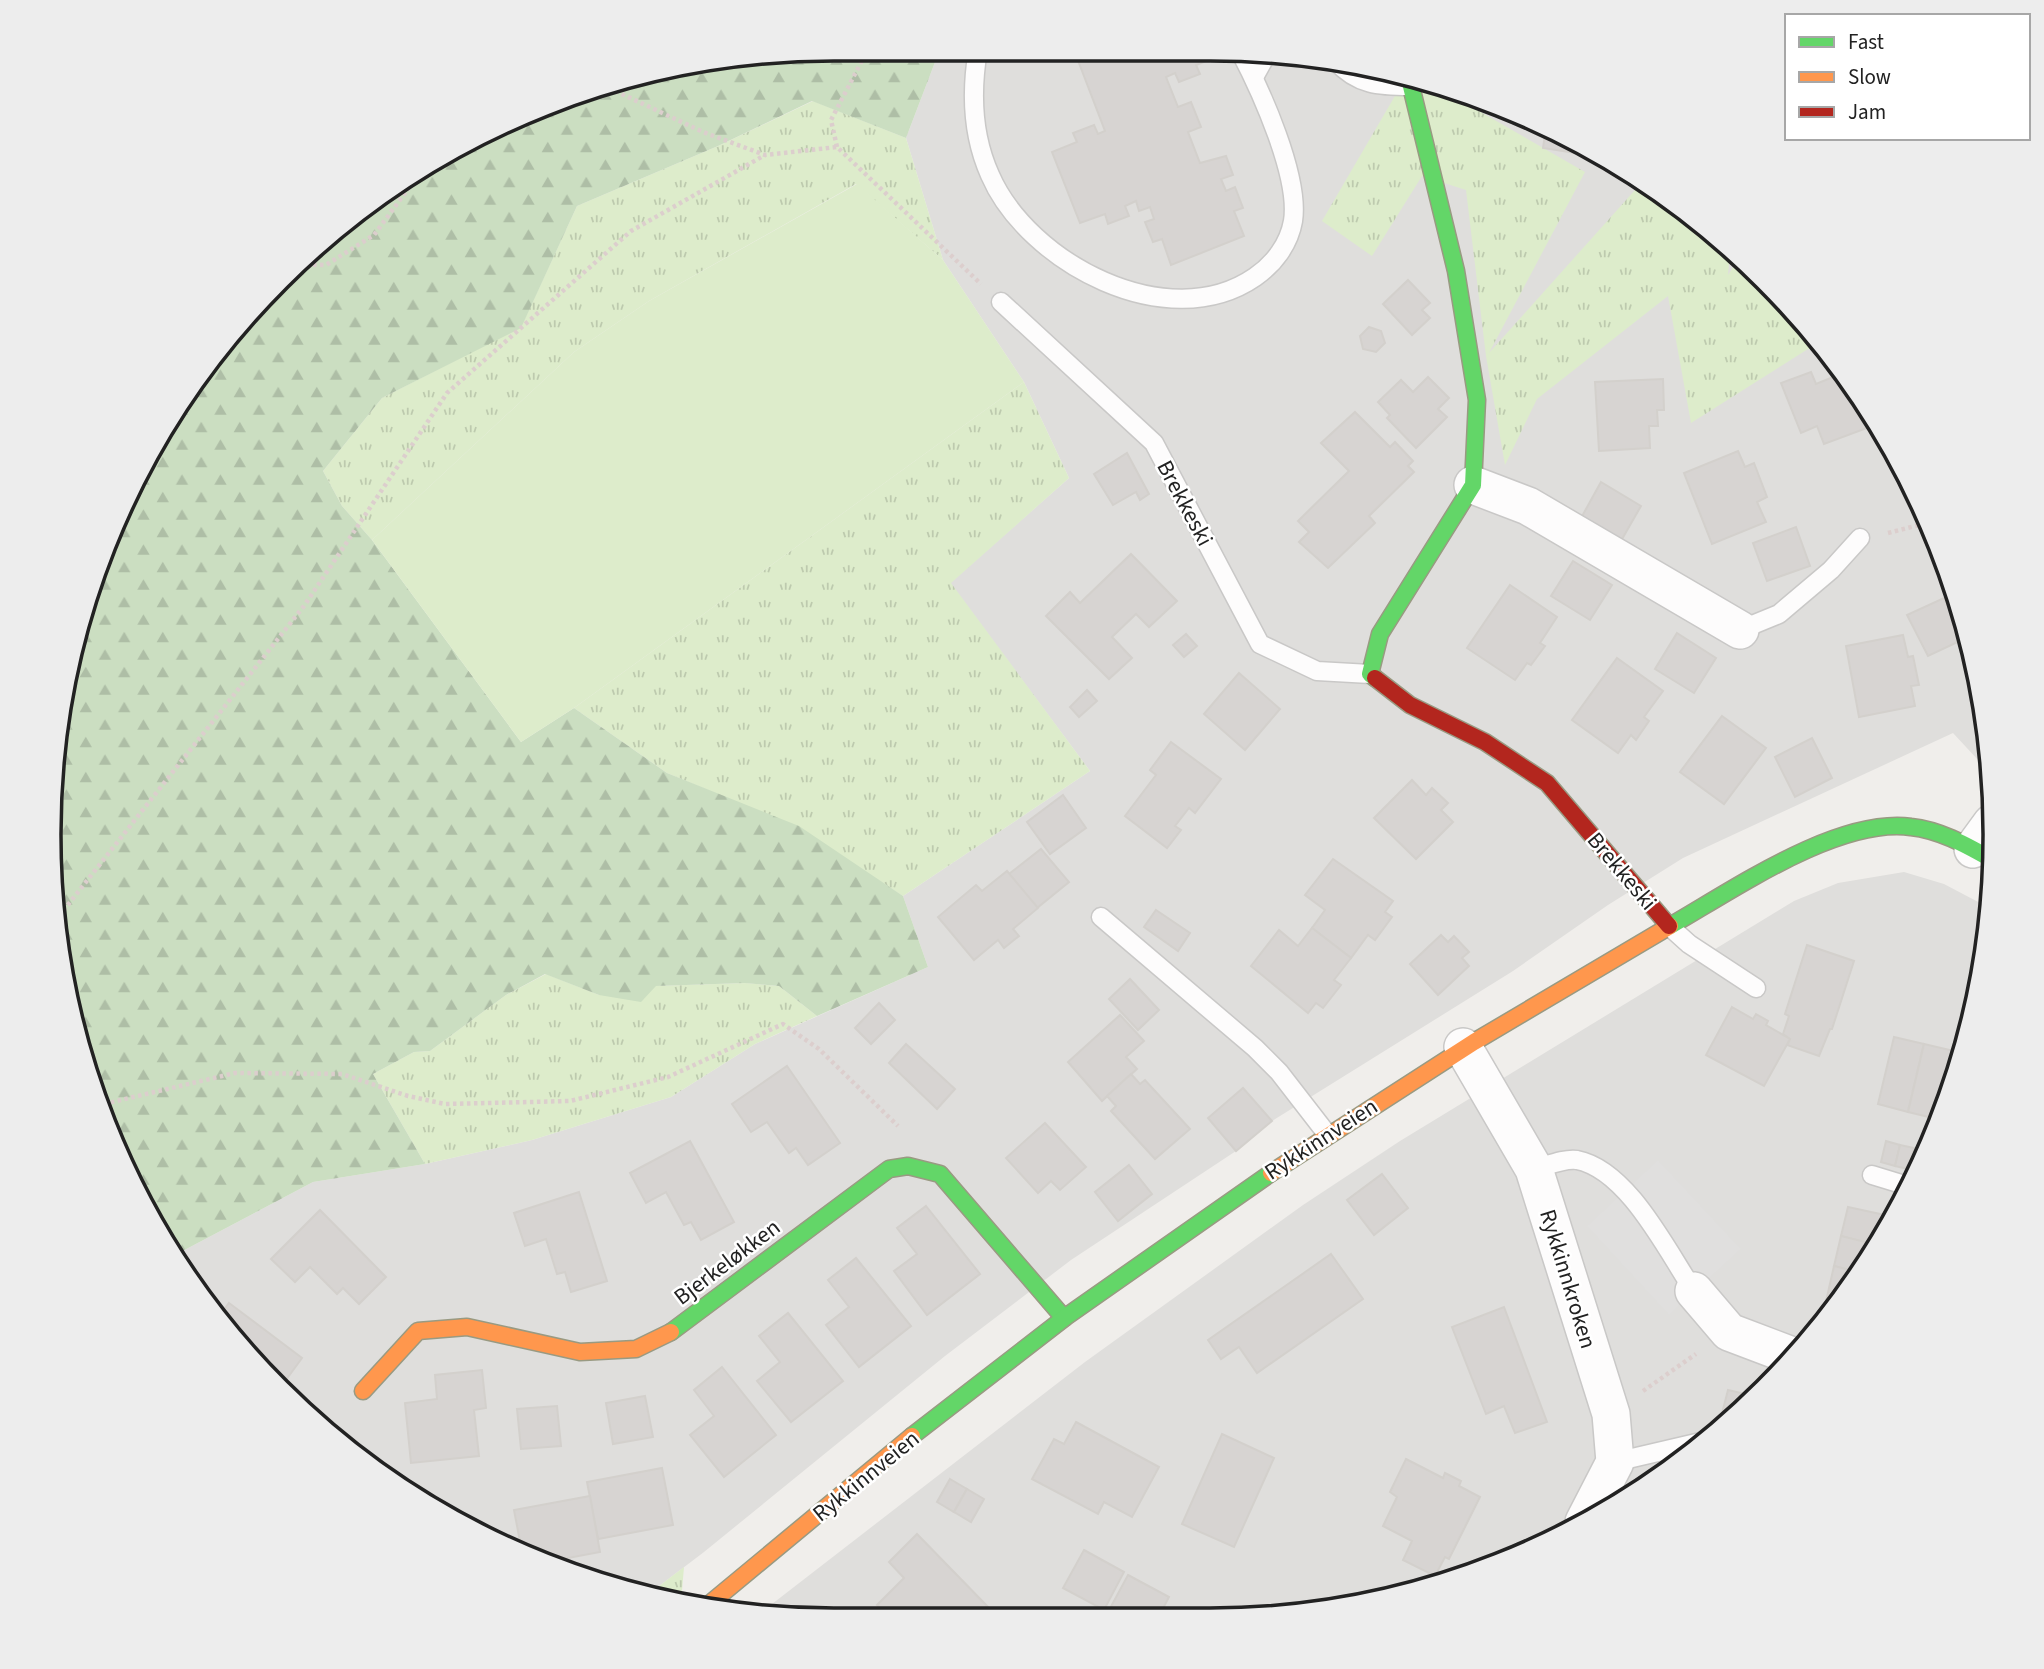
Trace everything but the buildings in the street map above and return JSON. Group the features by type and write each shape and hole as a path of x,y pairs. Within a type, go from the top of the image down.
{"street":[{"path":"1370,674 1380,634 1473,485 1477,400 1456,271 1412,88"},
{"path":"1473,485 1528,506 1740,630"},
{"name":"Brekkeski","path":"1370,674 1410,705 1485,743 1547,783 1669,926"},
{"name":"Rykkinnveien","path":"717,1598 1064,1318 1327,1134 1462,1047 1802,852 1852,833 1882,827 1913,826 1983,843"},
{"name":"Rykkinnkroken","path":"1462,1047 1534,1169 1611,1414 1615,1462"},
{"name":"Bjerkeløkken","path":"363,1391 418,1331 467,1327 580,1352 636,1349 676,1329 890,1169 908,1166 940,1174"},
{"path":"940,1174 1064,1318"},
{"path":"1694,1291 1728,1332 1783,1353"},
{"path":"1592,1506 1615,1462"}],"lane":[{"path":"977,61 974,117 981,150 1000,194 1019,220 1059,258 1089,274 1118,286 1172,298 1196,299 1241,287 1268,268 1286,242 1293,223 1291,183 1254,77 1246,62"},
{"path":"1254,77 1262,63"},
{"path":"1349,74 1375,86 1393,84"},
{"name":"Brekkeski","path":"1001,302 1154,443 1259,644 1317,671 1370,674"},
{"path":"1740,630 1779,614 1831,570 1860,538"},
{"path":"1101,917 1255,1048 1279,1072 1327,1134"},
{"path":"1669,926 1689,944 1756,988"},
{"path":"1534,1169 1575,1159 1605,1172 1626,1189 1694,1291"},
{"path":"1872,1175 1899,1183"},
{"path":"1615,1462 1682,1446"}],"path":[{"path":"862,61 831,120 837,147 1001,302"},
{"path":"617,93 703,132 765,155"},
{"path":"65,908 304,606 447,393 631,231 765,155 837,147"},
{"path":"313,265 326,265 374,235 406,191"},
{"path":"1860,538 1918,525"},
{"path":"110,1103 235,1073 342,1074 408,1096 445,1104 570,1101 668,1077 783,1024 819,1049 924,1151 940,1174"},
{"path":"1611,1414 1728,1332"}],"shaded area":[{"path":"935,61 1210,61 1310,68 1410,88 1505,120 1596,165 1680,221 1719,253 1791,325 1852,405 1903,493 1942,586 1968,684 1979,761 1953,733 1683,858 1608,905 1513,971 1272,1121 1236,1151 1071,1260 945,1356 658,1587 586,1567 493,1528 448,1504 364,1448 325,1416 253,1344 221,1305 184,1250 313,1182 425,1164 532,1140 671,1097 755,1044 928,967 903,896 1090,771 950,583 1069,478 1024,382 943,260 906,138"},
{"path":"1904,872 1944,884 1979,903 1968,985 1942,1083 1903,1176 1879,1221 1823,1305 1791,1344 1719,1416 1639,1477 1551,1528 1458,1567 1360,1593 1310,1601 1210,1608 834,1608 771,1605 1085,1362 1303,1205 1400,1141 1794,901 1838,883"},
{"path":"1658,1160 1741,1249 1669,1315 1587,1226"}],"green space":[{"path":"935,61 906,138 812,101 718,146 577,206 521,328 382,398 323,471 342,506 372,540 521,742 574,708 667,773 799,826 903,896 928,967 817,1016 779,986 745,983 656,986 641,1002 599,995 545,974 506,995 430,1051 414,1052 373,1074 425,1164 313,1182 184,1250 141,1176 120,1130 102,1083 76,985 63,885 61,834 68,734 76,684 102,586 141,493 165,448 221,364 253,325 325,253 405,192 493,141 586,102 684,76 784,63"},
{"path":"1401,86 1410,88 1473,108 1585,172 1489,353 1635,190 1719,253 1729,262 1728,275 1733,267 1811,350 1808,349 1691,423 1668,296 1537,399 1505,465 1486,356 1466,190 1422,176 1372,256 1322,221"},
{"path":"813,101 906,138 943,260 856,184 649,301 574,352 372,540 342,506 323,471 382,398 521,327 577,206 718,146"},
{"path":"857,184 943,260 1024,382 574,708 521,742 372,540 574,352 649,301"},
{"path":"1024,382 1069,478 951,583 1090,771 903,896 856,866 727,798 667,773 574,708"},
{"path":"546,974 599,995 655,986 746,983 779,986 817,1016 755,1044 671,1097 532,1140 425,1164 373,1074 414,1052 430,1051 506,995"},
{"path":"684,1567 681,1592 658,1587"}],"traffic: fast":[{"path":"1375,678 1370,674 1380,634 1473,485 1477,400 1456,271 1412,88"},
{"path":"1670,926 1787,859 1851,833 1882,827 1911,827 1932,831 1982,854"},
{"path":"671,1332 889,1169 908,1166 940,1174 1064,1318"},
{"path":"912,1436 1067,1316 1271,1173"}],"traffic: slow":[{"path":"1271,1173 1474,1042 1670,926"},
{"path":"363,1391 418,1331 467,1327 580,1352 636,1349 671,1332"},
{"path":"716,1598 912,1436"}],"traffic: jam":[{"path":"1375,678 1410,705 1485,742 1547,783 1669,926"}]}
